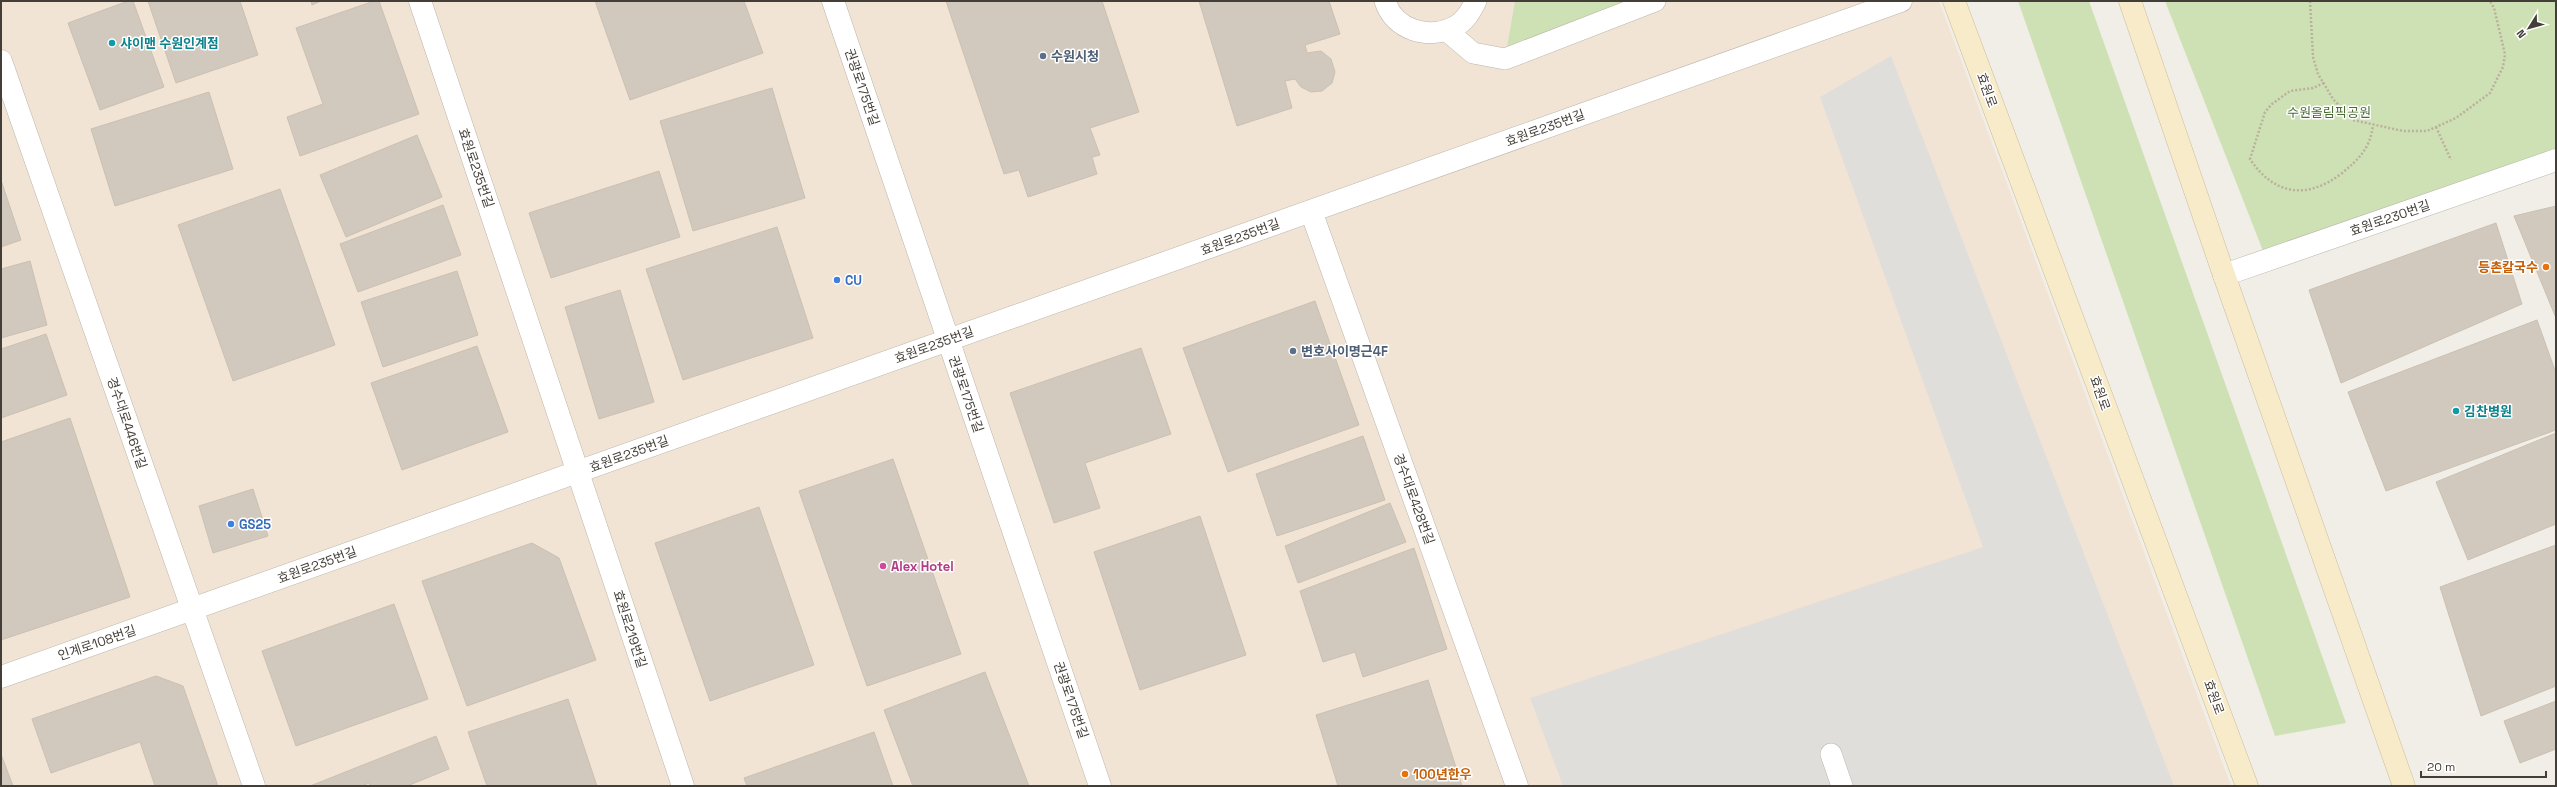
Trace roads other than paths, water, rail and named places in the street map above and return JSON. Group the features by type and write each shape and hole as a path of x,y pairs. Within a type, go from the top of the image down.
{"street":[{"name":"효원로235번길","path":"420,1 578,472"},
{"name":"권광로175번길","path":"833,1 1100,786"},
{"name":"효원로235번길","path":"192,610 1901,1"},
{"name":"효원로","path":"1954,1 2247,786"},
{"path":"2130,1 2224,275 2404,786"},
{"name":"경수대로446번길","path":"1,61 254,786"},
{"name":"효원로230번길","path":"2224,275 2556,160"},
{"name":"경수대로428번길","path":"1310,211 1517,786"},
{"name":"효원로219번길","path":"578,472 683,786"},
{"name":"인계로108번길","path":"1,677 192,610"}],"lane":[{"path":"1385,1 1396,20 1409,29 1425,33 1440,32 1455,26 1468,16 1476,1"},
{"path":"1446,30 1473,53 1505,59 1655,1"},
{"path":"1831,754 1842,786"}],"place":[{"name":"샤이맨 수원인계점","path":"112,43"},
{"name":"수원시청","path":"1043,56"},
{"name":"등촌칼국수","path":"2546,267"},
{"name":"CU","path":"837,280"},
{"name":"변호사이명근4F","path":"1293,351"},
{"name":"김찬병원","path":"2456,411"},
{"name":"GS25","path":"231,524"},
{"name":"Alex Hotel","path":"883,566"},
{"name":"100년한우","path":"1405,774"}],"park label":[{"name":"수원올림픽공원","path":"2329,112"}]}
